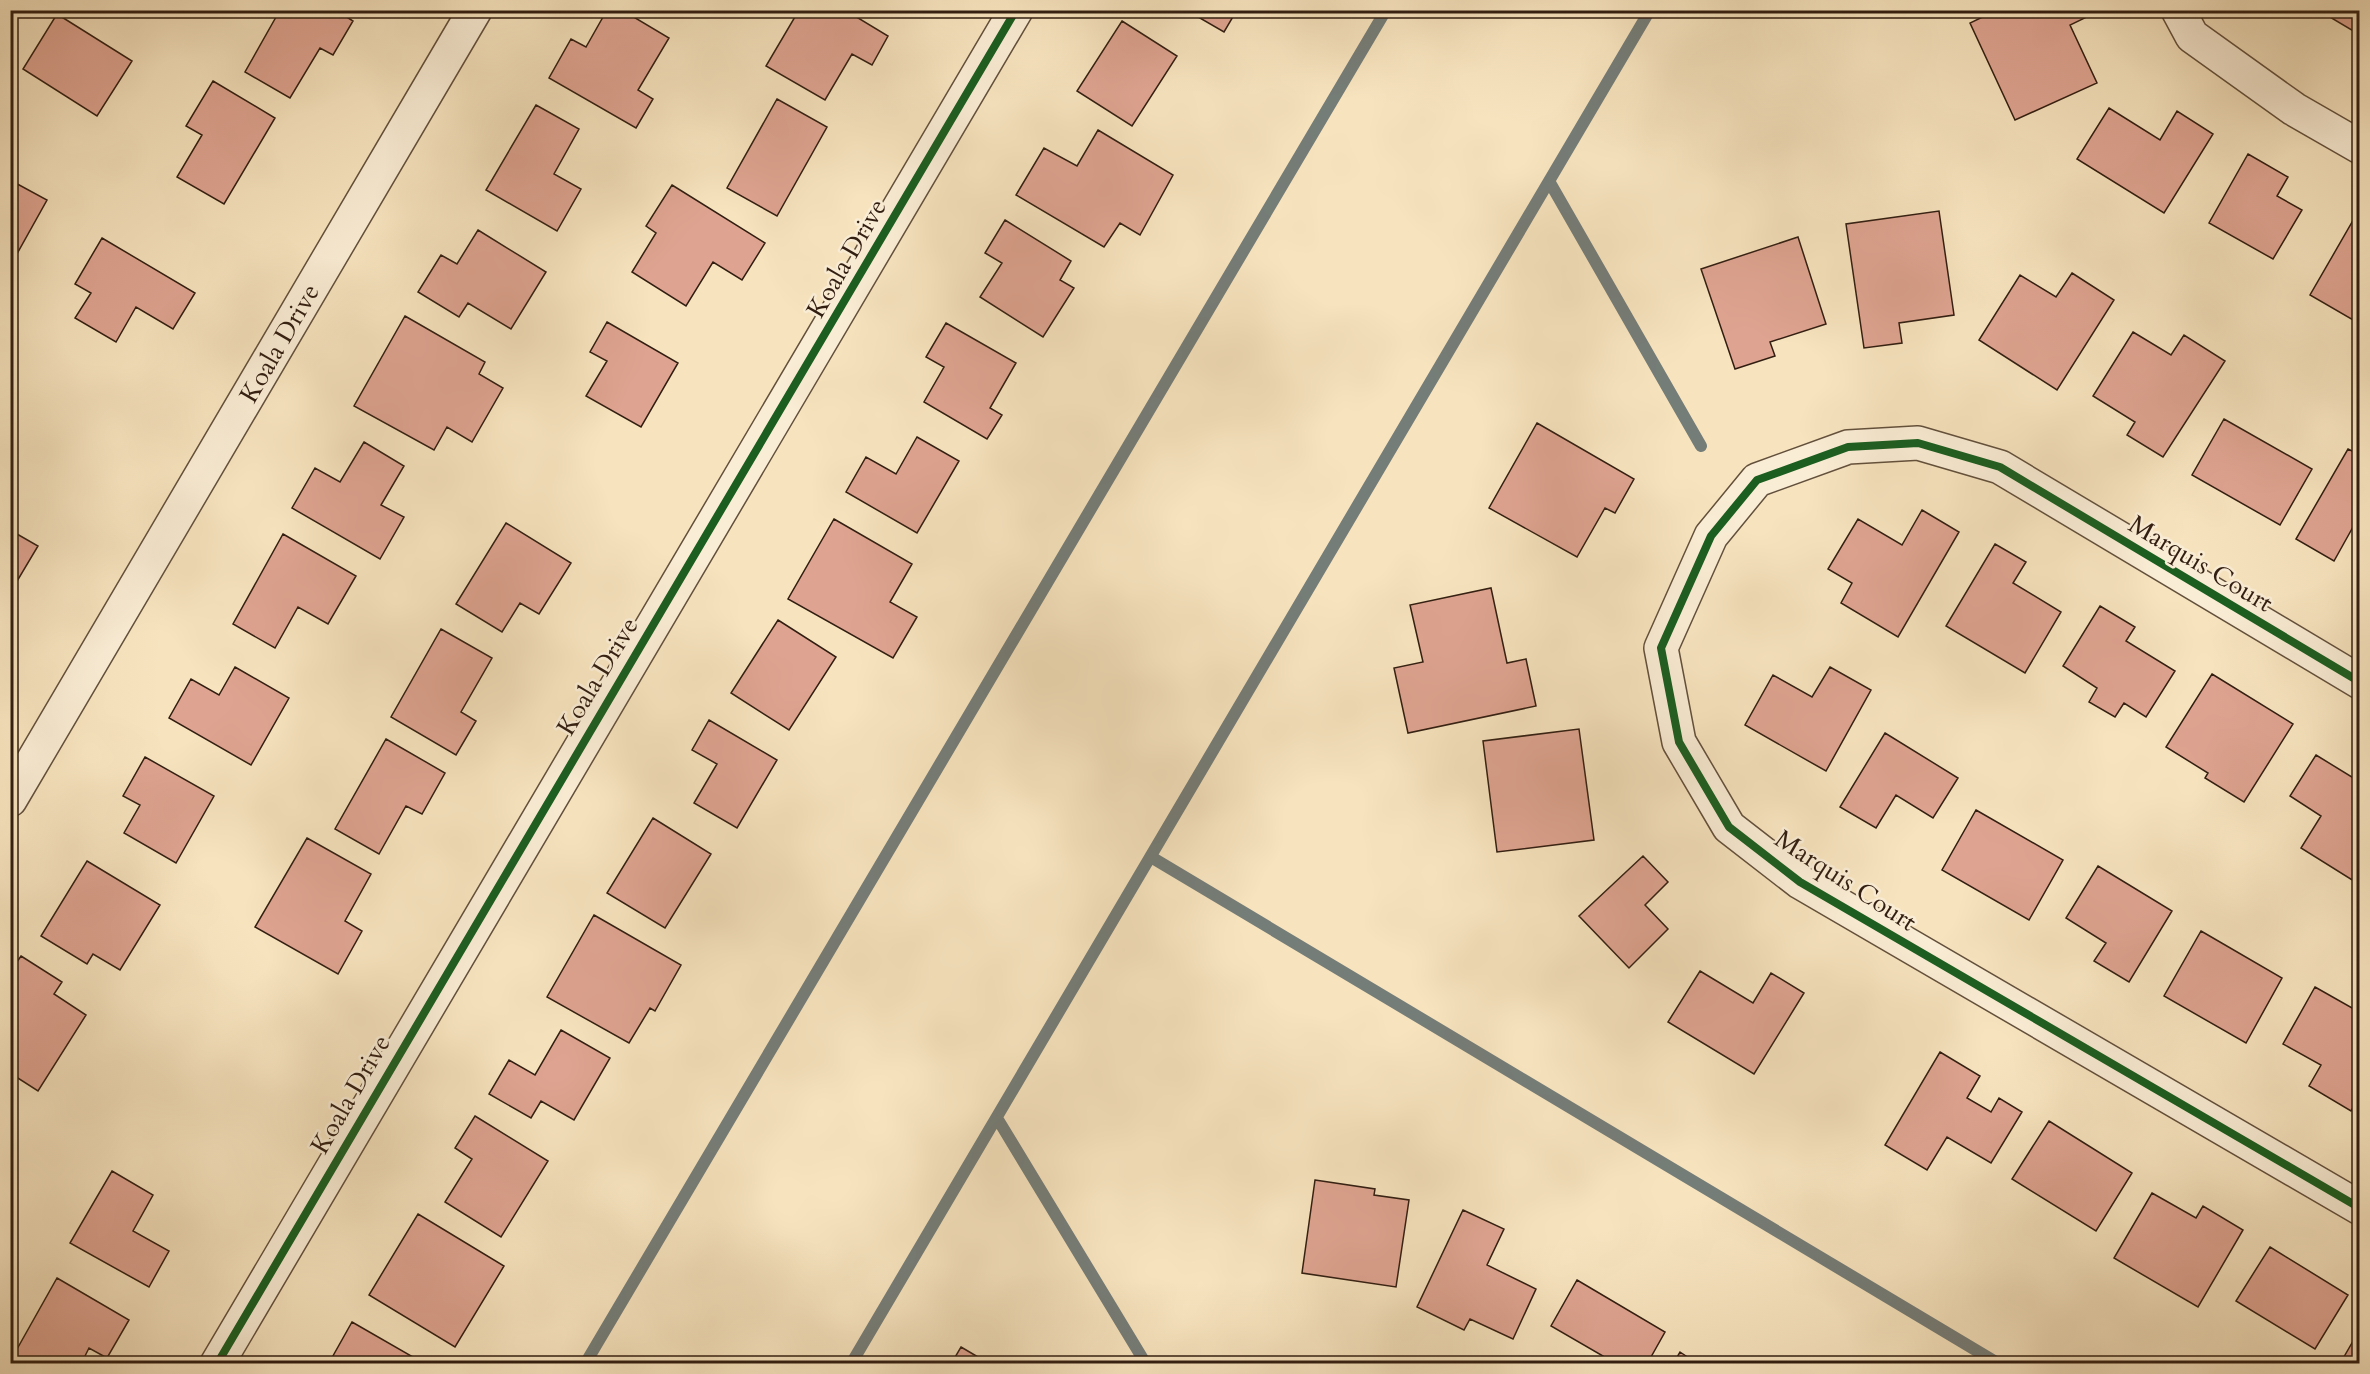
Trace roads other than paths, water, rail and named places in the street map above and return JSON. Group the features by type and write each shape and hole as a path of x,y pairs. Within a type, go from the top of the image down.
{"street":[{"name":"Koala Drive","path":"10,800 475,10"},
{"name":"Koala Drive","path":"217,1364 539,814 1016,10"},
{"path":"2178,10 2192,36 2294,109 2360,147"},
{"name":"Marquis Court","path":"2360,682 2000,467 1918,443 1848,447 1757,480 1711,536 1661,648 1679,742 1730,827 1800,882 2360,1208"}],"waterway":[{"path":"585,1364 1386,10"},
{"path":"851,1364 1650,10"},
{"path":"1549,181 1701,446"},
{"path":"1151,857 1999,1364"},
{"path":"997,1118 1146,1364"}]}
